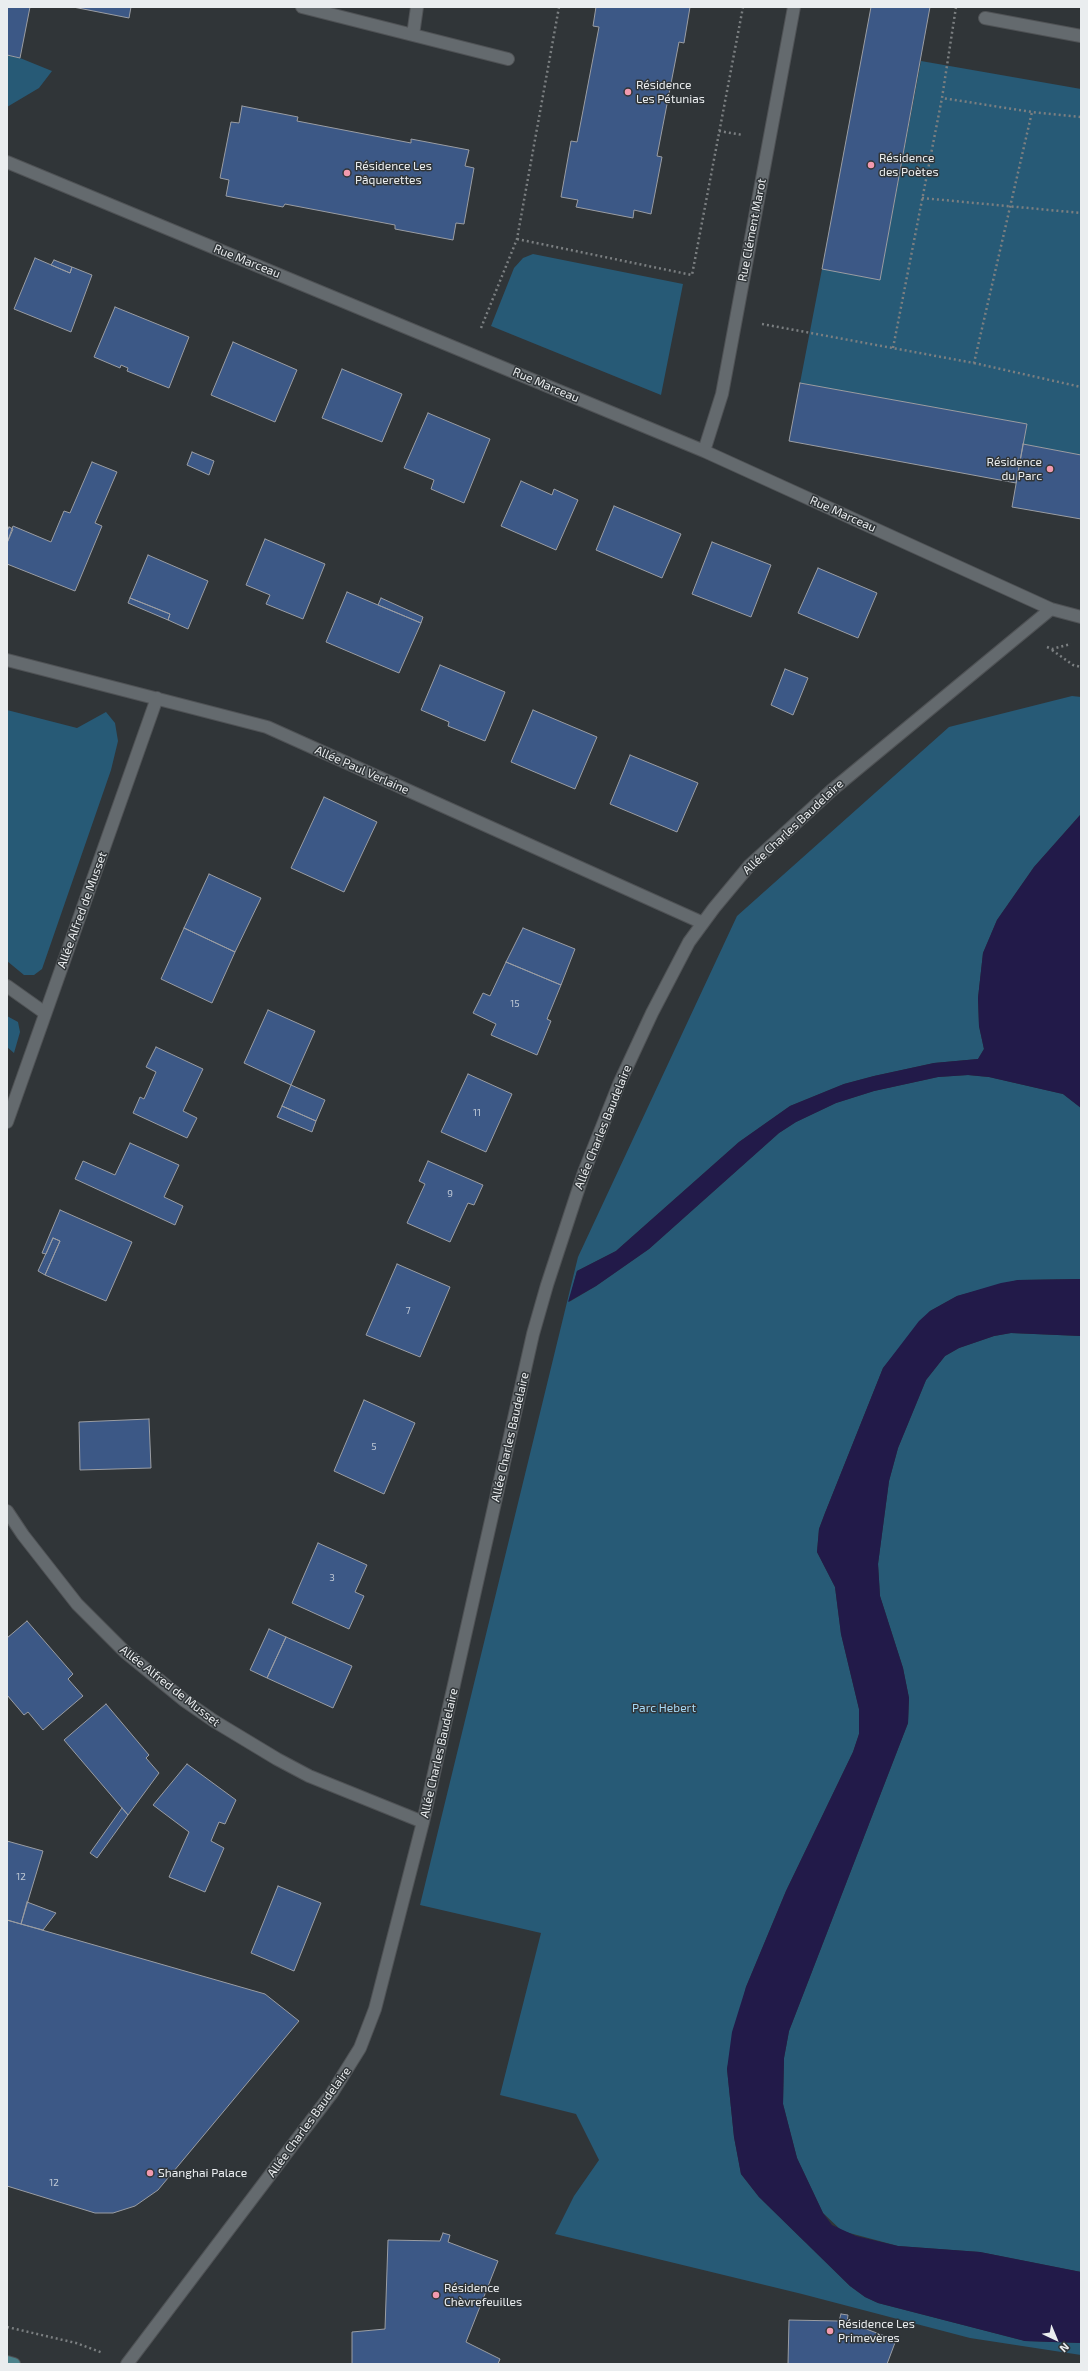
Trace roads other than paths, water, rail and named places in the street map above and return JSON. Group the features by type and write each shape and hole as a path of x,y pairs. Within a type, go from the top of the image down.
{"main road":[{"path":"7,2362 14,2364"}],"street":[{"path":"302,7 508,59"},
{"path":"412,35 417,7"},
{"name":"Rue Clément Marot","path":"704,451 722,394 794,7"},
{"path":"985,18 1081,36"},
{"name":"Rue Marceau","path":"7,162 704,451 1051,609 1081,617"},
{"name":"Allée Charles Baudelaire","path":"127,2363 348,2070 360,2048 375,2009 423,1822 532,1342 547,1285 572,1206 619,1084 652,1013 689,942 729,888 772,843 832,790 1051,609"},
{"name":"Allée Paul Verlaine","path":"7,660 267,727 703,923"},
{"name":"Allée Alfred de Musset","path":"7,1122 157,698"},
{"path":"7,986 45,1013"},
{"name":"Allée Alfred de Musset","path":"7,1511 32,1547 77,1604 125,1652 186,1701 220,1725 277,1760 309,1776 423,1822"}],"place":[{"name":"Résidence Les Pétunias","path":"628,92"},
{"name":"Résidence des Poètes","path":"871,165"},
{"name":"Résidence Les Pâquerettes","path":"347,173"},
{"name":"Résidence du Parc","path":"1050,469"},
{"name":"Shanghai Palace","path":"150,2173"},
{"name":"Résidence Chèvrefeuilles","path":"436,2295"},
{"name":"Résidence Les Primevères","path":"830,2331"}],"park label":[{"name":"Parc Hebert","path":"664,1708"}]}
